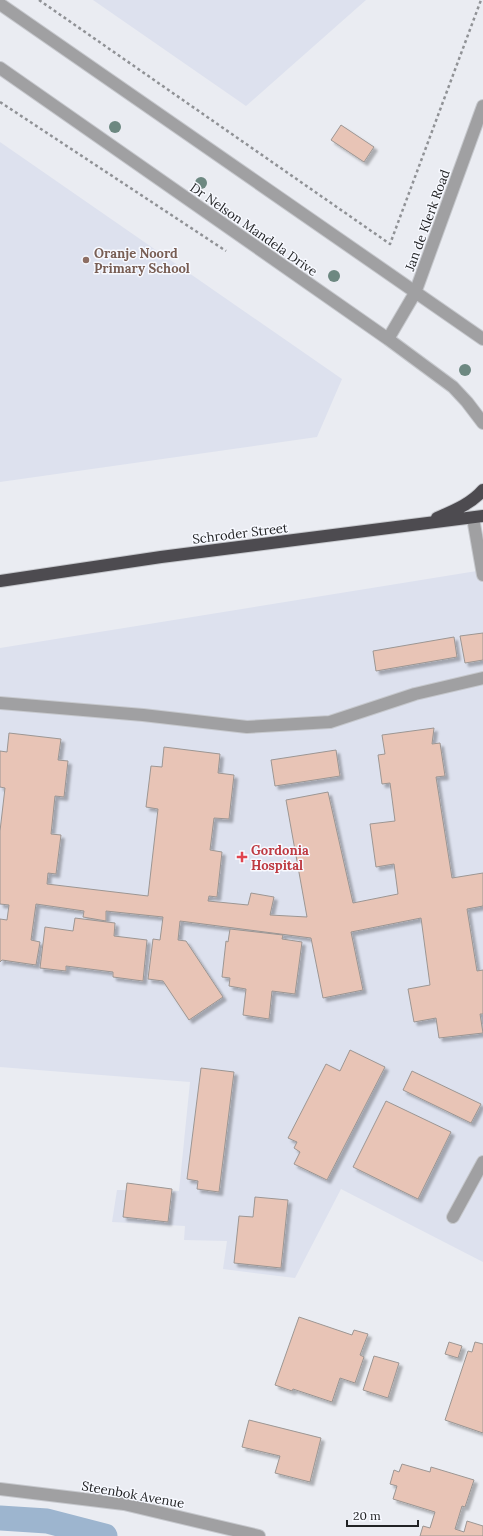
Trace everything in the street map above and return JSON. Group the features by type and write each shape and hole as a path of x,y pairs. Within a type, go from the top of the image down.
{"highway":[{"path":"421,525 461,507 483,490"},
{"name":"Schroder Street","path":"0,581 161,557 478,517"}],"street":[{"path":"0,4 483,339"},
{"name":"Dr Nelson Mandela Drive","path":"0,68 388,339 453,387 483,423"},
{"name":"Jan de Klerk Road","path":"388,339 415,292 483,106"},
{"path":"478,517 483,575"},
{"path":"0,703 143,715 247,727 330,722 415,694 483,678"},
{"path":"452,1218 483,1162"},
{"name":"Steenbok Avenue","path":"0,1489 124,1504 259,1536"}],"path":[{"path":"39,0 390,244 481,0"}],"shaded area":[{"path":"93,0 366,0 246,106"},
{"name":"Oranje Noord Primary School","path":"0,142 342,379 317,437 0,482"},
{"name":"Gordonia Hospital","path":"483,570 483,1262 341,1189 295,1278 223,1269 227,1241 184,1240 185,1226 112,1222 117,1190 179,1191 190,1082 0,1067 0,648"}],"building":[{"path":"341,125 374,147 364,162 331,140"},
{"path":"483,633 483,660 465,663 460,636"},
{"path":"454,637 457,657 376,671 373,651"},
{"path":"434,728 432,744 440,743 445,776 436,777 452,878 483,873 483,906 467,909 477,971 483,970 483,1014 480,1014 483,1033 439,1038 436,1018 414,1022 408,989 430,985 421,918 351,932 363,990 323,998 311,938 180,921 178,940 186,941 223,997 189,1020 163,981 148,979 153,939 160,940 163,917 106,911 106,921 83,917 84,911 36,904 31,940 40,942 36,965 2,960 0,962 0,919 7,920 9,905 0,904 0,831 5,788 0,787 0,751 7,752 9,733 61,739 58,760 68,761 64,797 55,796 51,834 61,835 56,874 48,873 47,884 148,896 158,809 146,807 151,766 162,767 164,747 220,754 218,773 234,775 229,819 214,818 210,850 222,852 217,897 209,896 208,901 248,905 251,893 274,897 270,915 307,917 286,800 328,792 353,903 398,894 394,864 376,867 370,824 395,821 390,783 382,784 378,755 385,754 382,735"},
{"path":"336,750 340,776 275,786 271,760"},
{"path":"75,918 115,923 114,936 147,940 143,981 113,977 113,972 66,966 66,971 40,968 45,927 73,931"},
{"path":"230,929 283,935 282,939 302,942 295,994 272,991 269,1019 243,1015 246,989 229,986 230,978 222,977 226,941 228,942"},
{"path":"350,1050 385,1067 327,1180 294,1164 300,1152 294,1148 297,1142 288,1138 326,1064 340,1071"},
{"path":"201,1068 234,1072 219,1192 197,1189 198,1181 187,1179"},
{"path":"412,1071 481,1104 471,1123 403,1090"},
{"path":"386,1101 451,1132 418,1199 353,1167"},
{"path":"127,1183 172,1189 168,1222 123,1217"},
{"path":"255,1197 288,1200 281,1268 234,1263 239,1216 253,1217"},
{"path":"299,1317 352,1335 354,1330 368,1334 360,1355 364,1357 355,1383 340,1378 332,1402 293,1389 292,1391 275,1385"},
{"path":"449,1342 462,1346 458,1358 445,1354"},
{"path":"475,1342 483,1344 483,1433 445,1420 468,1351 472,1352"},
{"path":"374,1356 399,1363 388,1398 363,1390"},
{"path":"249,1420 321,1438 310,1482 275,1473 280,1456 242,1447"},
{"path":"402,1464 430,1472 431,1467 474,1480 465,1507 462,1506 455,1529 464,1532 467,1521 483,1526 483,1536 420,1536 423,1526 430,1528 435,1512 393,1499 397,1486 390,1484 394,1470 399,1472"}],"waterway":[{"path":"0,1518 47,1521 105,1536"}],"place":[{"name":"Oranje Noord Primary School","path":"86,260"},
{"name":"Gordonia Hospital","path":"242,857"}]}
